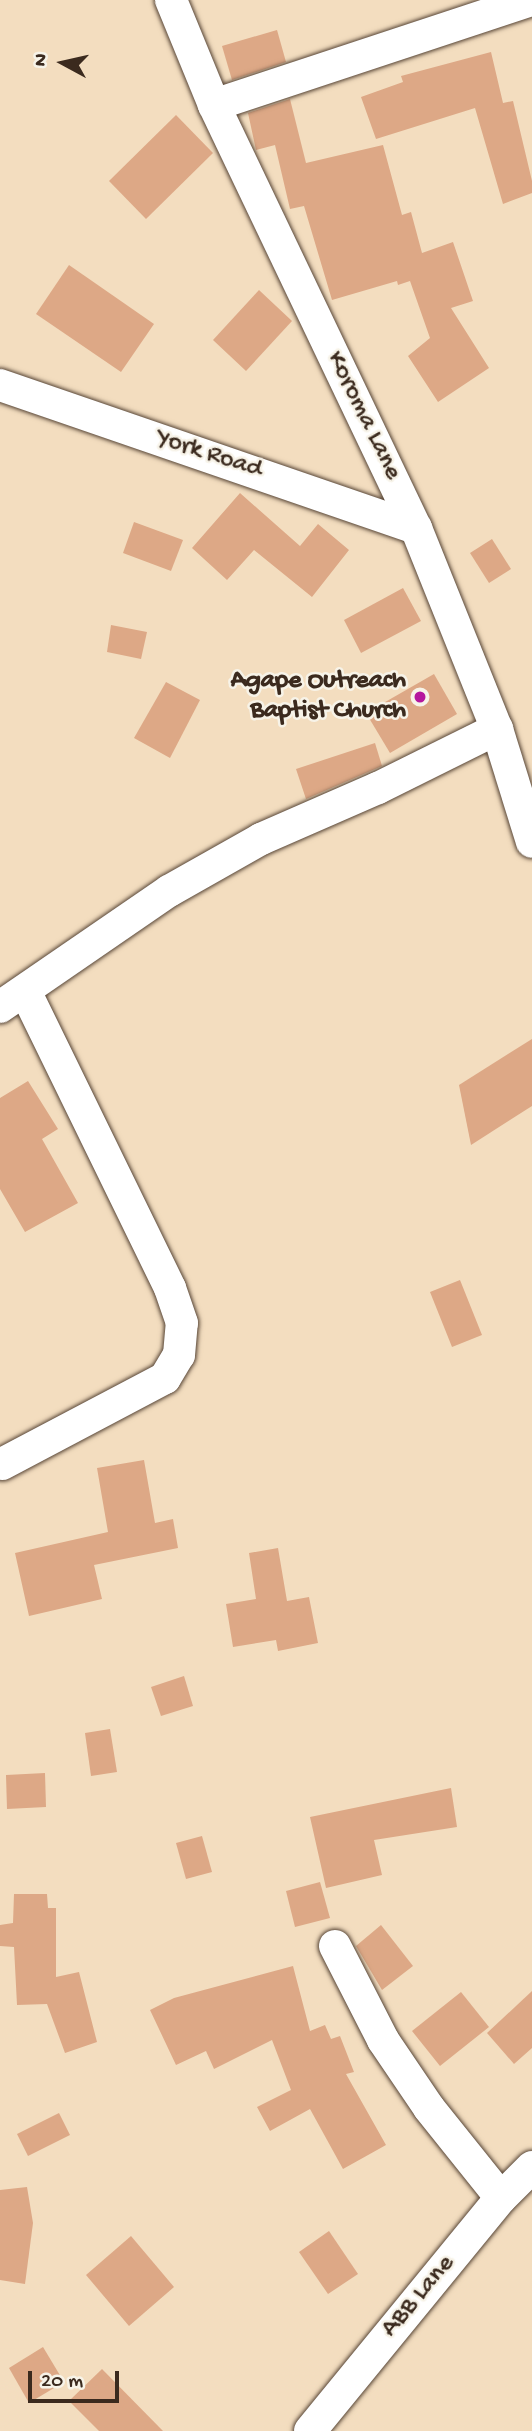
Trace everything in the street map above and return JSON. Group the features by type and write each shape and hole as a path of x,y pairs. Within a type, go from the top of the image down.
{"street":[{"name":"Koroma Lane","path":"171,0 214,105 416,528 497,729 532,842"},
{"path":"214,105 531,0"},
{"name":"York Road","path":"0,385 326,493 416,528"},
{"path":"2,1464 165,1378 180,1355 182,1323 170,1288 13,1000 169,891 261,839 378,788 497,729"},
{"path":"335,1947 391,2051 461,2151 501,2198"},
{"name":"ABB Lane","path":"310,2431 501,2198 532,2167"}],"building":[{"path":"277,30 286,62 232,80 222,46"},
{"path":"491,52 503,103 513,101 532,181 532,193 503,204 475,108 376,139 361,97 403,82 401,76"},
{"path":"290,99 306,163 383,145 402,215 411,212 422,253 453,242 473,301 451,308 489,368 438,402 408,356 430,338 410,281 398,285 397,281 332,300 304,206 290,209 275,145 256,150 248,113"},
{"path":"176,115 213,153 146,219 109,181"},
{"path":"69,265 154,324 121,372 36,314"},
{"path":"259,290 292,321 246,371 213,340"},
{"path":"240,493 300,546 318,524 349,550 312,597 254,550 227,580 192,548"},
{"path":"134,522 183,540 171,571 123,553"},
{"path":"492,539 511,569 489,583 470,553"},
{"path":"403,588 421,621 361,653 344,620"},
{"path":"111,625 147,632 141,659 107,652"},
{"name":"Agape Outreach Baptist Church","path":"434,674 457,714 390,753 366,713"},
{"path":"166,682 200,700 170,758 134,738"},
{"path":"375,743 382,766 306,799 296,769"},
{"path":"532,1039 532,1106 471,1145 459,1085"},
{"path":"28,1081 58,1129 42,1139 78,1203 25,1232 0,1189 0,1098"},
{"path":"460,1280 482,1335 452,1347 430,1292"},
{"path":"144,1460 155,1523 173,1519 178,1548 94,1565 102,1599 29,1616 15,1553 108,1532 97,1468"},
{"path":"278,1548 287,1601 309,1597 318,1643 278,1651 276,1640 233,1647 226,1604 256,1599 249,1553"},
{"path":"184,1676 193,1706 161,1716 151,1687"},
{"path":"110,1729 117,1772 91,1776 85,1733"},
{"path":"45,1773 46,1807 7,1809 6,1775"},
{"path":"451,1788 457,1827 374,1840 382,1875 326,1888 310,1817"},
{"path":"202,1836 212,1872 186,1879 176,1843"},
{"path":"320,1882 330,1918 295,1927 286,1891"},
{"path":"14,1894 47,1894 48,1908 56,1908 56,1977 79,1972 97,2042 65,2053 47,2004 17,2005 14,1947 0,1946 0,1925 13,1923"},
{"path":"381,1925 413,1966 382,1990 356,1946"},
{"path":"293,1966 310,2031 325,2025 331,2039 340,2036 354,2072 346,2074 386,2145 343,2169 310,2109 270,2131 257,2107 291,2090 272,2040 214,2069 206,2051 176,2065 150,2010 174,1998"},
{"path":"532,1991 532,2048 514,2064 487,2033"},
{"path":"461,1992 489,2027 440,2066 412,2031"},
{"path":"59,2113 70,2135 28,2156 17,2134"},
{"path":"27,2187 33,2223 25,2284 0,2280 0,2190"},
{"path":"329,2231 358,2274 328,2294 299,2252"},
{"path":"131,2236 174,2287 129,2326 86,2275"},
{"path":"43,2347 64,2382 29,2403 9,2368"},
{"path":"102,2369 163,2431 99,2431 69,2401"}],"place":[{"name":"Agape Outreach Baptist Church","path":"420,697"}]}
